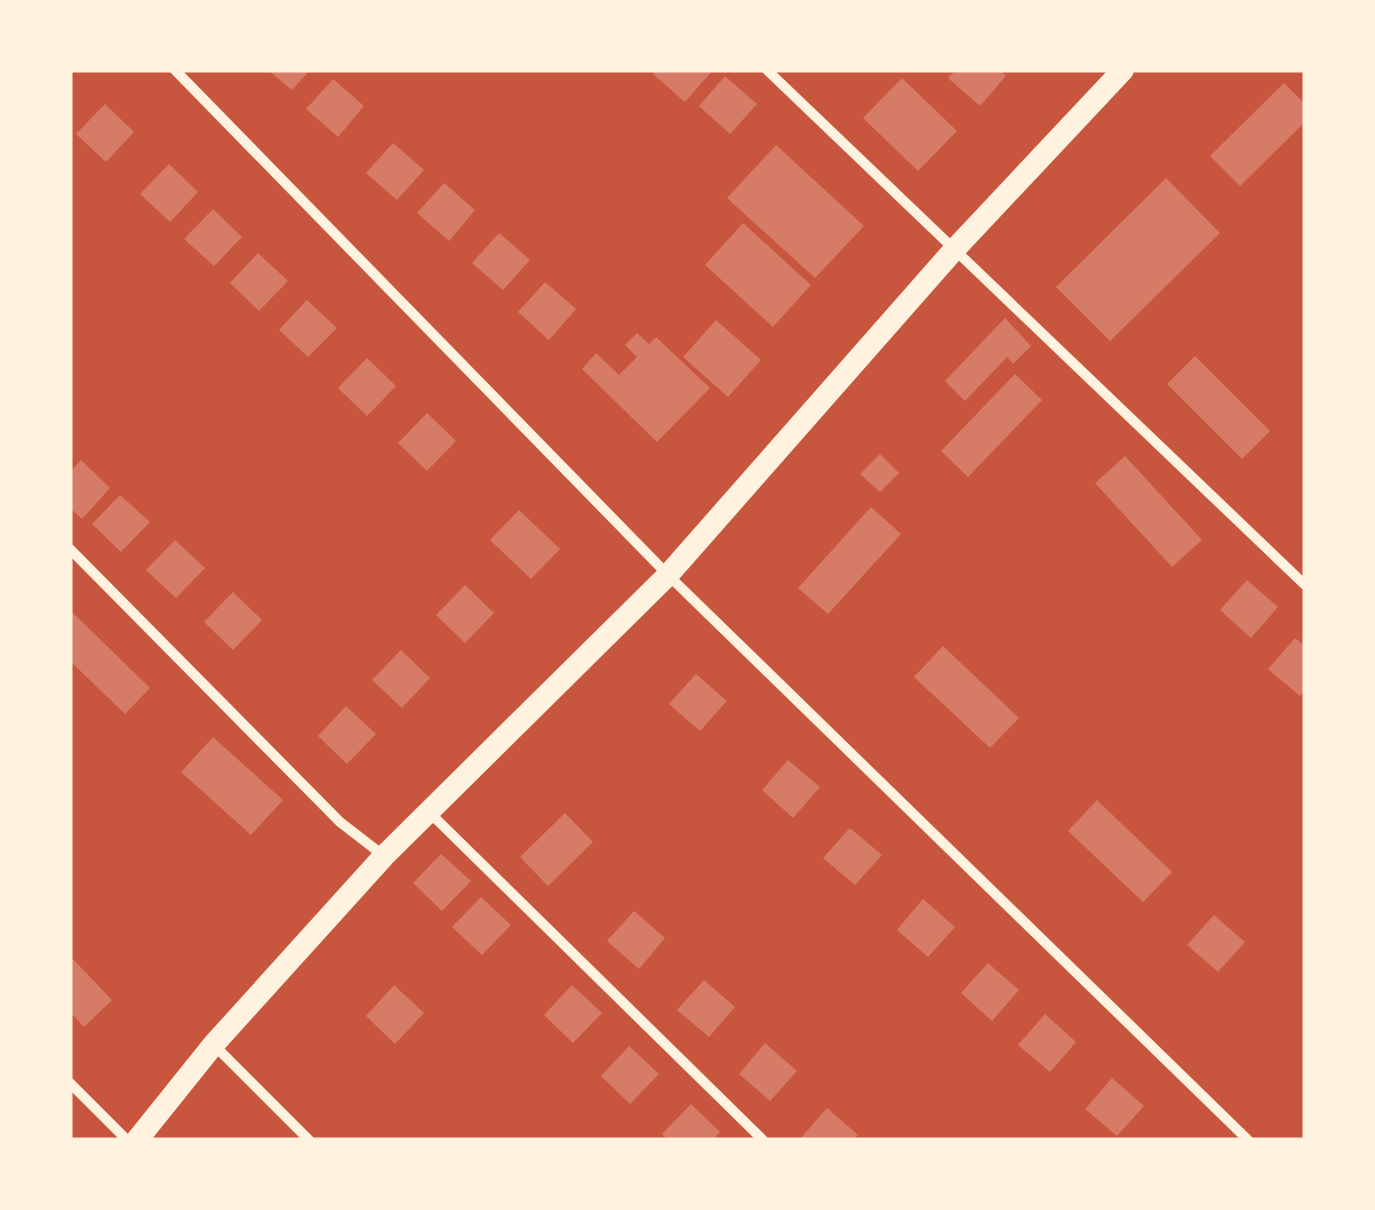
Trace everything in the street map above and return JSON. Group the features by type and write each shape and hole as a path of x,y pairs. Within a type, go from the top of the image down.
{"main road":[{"path":"138,1140 214,1044 384,856 668,575 952,251 1123,70"}],"street":[{"path":"175,70 668,575 1248,1140"},
{"path":"766,70 1305,584"},
{"path":"70,550 340,822 384,856"},
{"path":"429,812 763,1140"},
{"path":"214,1044 309,1140"},
{"path":"70,1084 127,1140"}],"building":[{"path":"268,70 310,70 292,90"},
{"path":"657,70 713,70 685,102 653,74"},
{"path":"956,70 1000,70 1006,76 980,106 948,78"},
{"path":"725,76 757,104 730,134 699,106"},
{"path":"902,78 957,131 918,171 863,118"},
{"path":"333,79 364,106 338,137 306,109"},
{"path":"1284,83 1305,104 1305,122 1240,186 1210,156"},
{"path":"105,104 134,132 106,162 76,134"},
{"path":"393,143 424,170 397,200 366,173"},
{"path":"776,145 864,226 815,278 727,198"},
{"path":"169,164 198,192 170,222 140,194"},
{"path":"1166,178 1220,233 1110,341 1056,287"},
{"path":"444,183 475,210 449,241 417,213"},
{"path":"213,209 242,237 214,266 184,239"},
{"path":"743,223 811,285 773,327 705,265"},
{"path":"499,233 530,260 503,290 472,263"},
{"path":"258,253 288,281 259,311 230,283"},
{"path":"545,282 576,309 549,340 518,312"},
{"path":"307,300 337,328 308,357 279,330"},
{"path":"1005,318 1031,346 1013,364 1007,357 965,401 945,381"},
{"path":"716,320 761,360 728,397 683,357"},
{"path":"637,333 649,344 656,337 710,388 657,442 582,369 596,353 619,375 637,357 625,345"},
{"path":"1195,356 1270,431 1242,459 1167,384"},
{"path":"367,358 396,386 367,416 338,388"},
{"path":"1015,374 1042,400 968,477 941,451"},
{"path":"427,413 456,441 427,471 398,443"},
{"path":"880,454 899,473 880,492 860,474"},
{"path":"1125,456 1202,540 1172,567 1095,483"},
{"path":"81,460 110,488 82,519 70,508 70,472"},
{"path":"120,495 150,522 121,552 92,524"},
{"path":"871,507 901,534 828,614 798,588"},
{"path":"519,510 560,549 531,579 490,540"},
{"path":"175,540 205,568 176,598 146,570"},
{"path":"1247,580 1278,607 1251,638 1220,610"},
{"path":"465,585 494,613 465,643 436,615"},
{"path":"233,592 262,620 233,650 204,622"},
{"path":"70,610 150,688 125,714 70,661"},
{"path":"1295,638 1305,646 1305,690 1300,696 1268,669"},
{"path":"943,646 1019,718 990,748 914,677"},
{"path":"401,650 430,678 402,708 372,680"},
{"path":"696,674 727,701 700,731 669,704"},
{"path":"346,706 376,734 347,764 318,736"},
{"path":"213,737 283,800 251,835 181,772"},
{"path":"788,760 820,787 793,818 762,790"},
{"path":"1097,800 1172,872 1143,902 1068,831"},
{"path":"565,813 593,842 548,886 520,857"},
{"path":"850,828 882,855 855,885 823,858"},
{"path":"441,854 471,881 442,911 413,883"},
{"path":"481,897 511,925 482,955 452,927"},
{"path":"923,899 955,927 928,957 897,930"},
{"path":"634,911 665,938 639,969 607,941"},
{"path":"1214,915 1245,942 1218,972 1187,945"},
{"path":"70,956 112,1000 84,1027 70,1012"},
{"path":"988,963 1019,990 992,1021 961,993"},
{"path":"704,980 735,1007 709,1037 677,1010"},
{"path":"394,985 424,1013 395,1044 366,1016"},
{"path":"572,985 602,1013 573,1043 544,1015"},
{"path":"1045,1014 1076,1042 1050,1072 1018,1045"},
{"path":"765,1043 797,1071 770,1101 739,1074"},
{"path":"629,1046 659,1074 630,1104 601,1076"},
{"path":"1112,1078 1144,1106 1117,1136 1085,1109"},
{"path":"691,1104 720,1132 713,1140 668,1140 662,1134"},
{"path":"827,1108 858,1135 854,1140 799,1140"}]}
